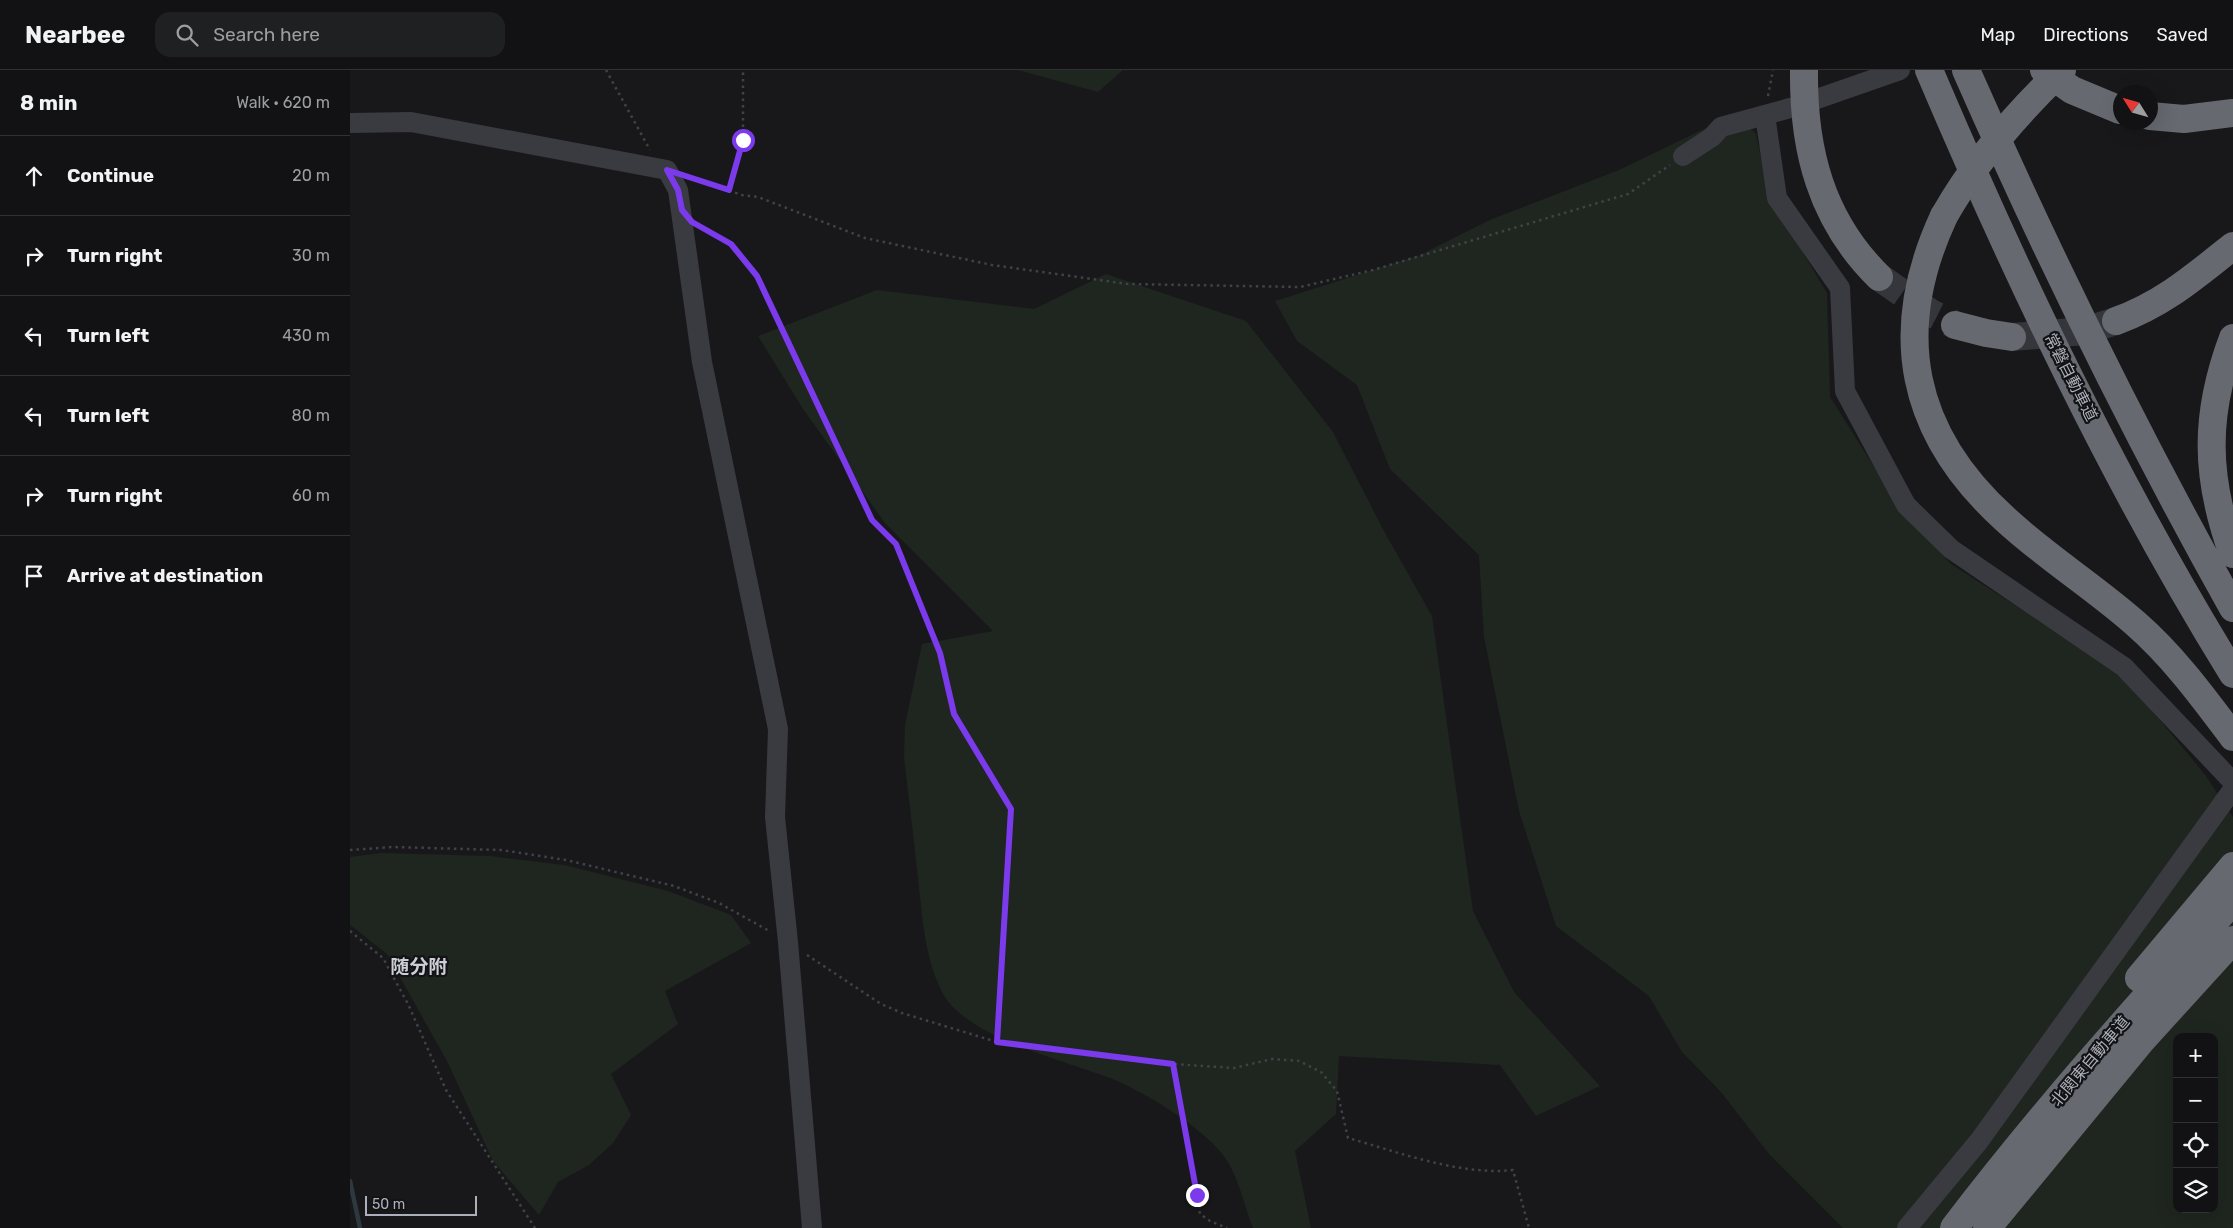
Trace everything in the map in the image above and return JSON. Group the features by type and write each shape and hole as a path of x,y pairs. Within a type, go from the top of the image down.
{"highway":[{"path":"1804,70 1805,118 1814,167 1822,192 1833,219 1847,240 1861,259 1879,277"},
{"name":"常磐自動車道","path":"1929,70 1991,211 2068,374 2160,546 2233,674"},
{"name":"常磐自動車道","path":"1966,70 2020,194 2099,358 2233,608"},
{"path":"2044,70 2072,90 2113,107"},
{"path":"2062,70 2006,128 1959,189 1930,245 1920,277 1913,332 1920,389 1932,422 1946,450 1984,499 2006,520 2136,624 2163,650 2198,690 2233,737"},
{"path":"2158,117 2184,119 2233,114"},
{"path":"2116,321 2144,311 2165,298 2233,246"},
{"path":"1955,325 2012,337"},
{"path":"2233,338 2214,399 2210,435 2211,467 2218,504 2233,554"},
{"path":"1996,1173 2110,1013 2233,866"},
{"name":"北関東自動車道","path":"1954,1228 1996,1173 2124,1021 2233,901"},
{"name":"北関東自動車道","path":"1987,1228 2141,1041 2233,940"}],"street":[{"path":"1814,100 1900,70"},
{"path":"1684,156 1712,137 1721,127 1790,108"},
{"path":"1765,115 1777,198 1840,288 1844,391 1906,505 1951,549 2124,667 2233,782"},
{"path":"350,124 411,122 660,164 678,190 702,362 778,729 775,817 788,942 812,1228"},
{"path":"1907,1228 1979,1141 2233,790"}],"path":[{"path":"606,70 660,164 742,195 758,197 865,238 992,265 1128,284 1300,286 1372,270 1628,194 1684,156"},
{"path":"729,190 743,140 743,70"},
{"path":"1765,115 1773,70"},
{"path":"682,210 692,222 731,244 757,276 872,520 896,544 940,653 954,714 1011,809 997,1042"},
{"path":"350,850 393,847 501,850 566,860 674,886 720,903 788,942 881,1004 902,1013 997,1042 1173,1064 1234,1068 1272,1059 1299,1061 1312,1066 1328,1078 1337,1091 1348,1138 1452,1165 1493,1172 1513,1170 1529,1228"},
{"path":"350,930 383,958 408,1004 446,1090 535,1228"},
{"path":"1173,1064 1200,1214 1210,1221 1227,1228"}],"shaded area":[{"path":"1018,70 1122,70 1122,71 1098,92"},
{"path":"1735,114 1756,134 1769,195 1827,293 1830,397 1900,508 1951,564 2123,675 2206,776 2233,817 2233,1228 1843,1228 1769,1154 1721,1092 1682,1052 1649,996 1556,926 1519,811 1484,637 1479,555 1390,469 1357,385 1297,341 1275,301 1420,255 1492,219 1619,170"},
{"path":"1106,274 1246,321 1333,432 1385,533 1432,616 1473,911 1514,992 1600,1086 1536,1116 1500,1065 1339,1056 1336,1114 1295,1151 1311,1228 1253,1228 1233,1171 1214,1145 1188,1123 1158,1102 1115,1080 1045,1056 993,1035 971,1022 953,1007 941,990 930,961 924,931 904,756 905,725 922,644 993,631 885,523 803,409 758,336 877,290 1034,309"},
{"path":"381,853 490,856 564,865 668,891 731,915 751,943 665,991 678,1024 611,1074 631,1115 613,1143 589,1165 558,1182 539,1215 493,1161 448,1063 387,954 350,925 350,857"}],"waterway":[{"path":"350,1181 360,1228"}],"tunnel":[{"path":"1879,277 1931,313 1955,325"},
{"path":"2012,337 2085,331 2116,321"}],"district":[{"name":"随分附","path":"419,966"}],"route":[{"path":"743,140 729,190 667,170 678,190 682,210 692,222 731,244 757,276 872,520 896,544 940,653 954,714 1011,809 997,1042 1173,1064 1197,1195"}]}
